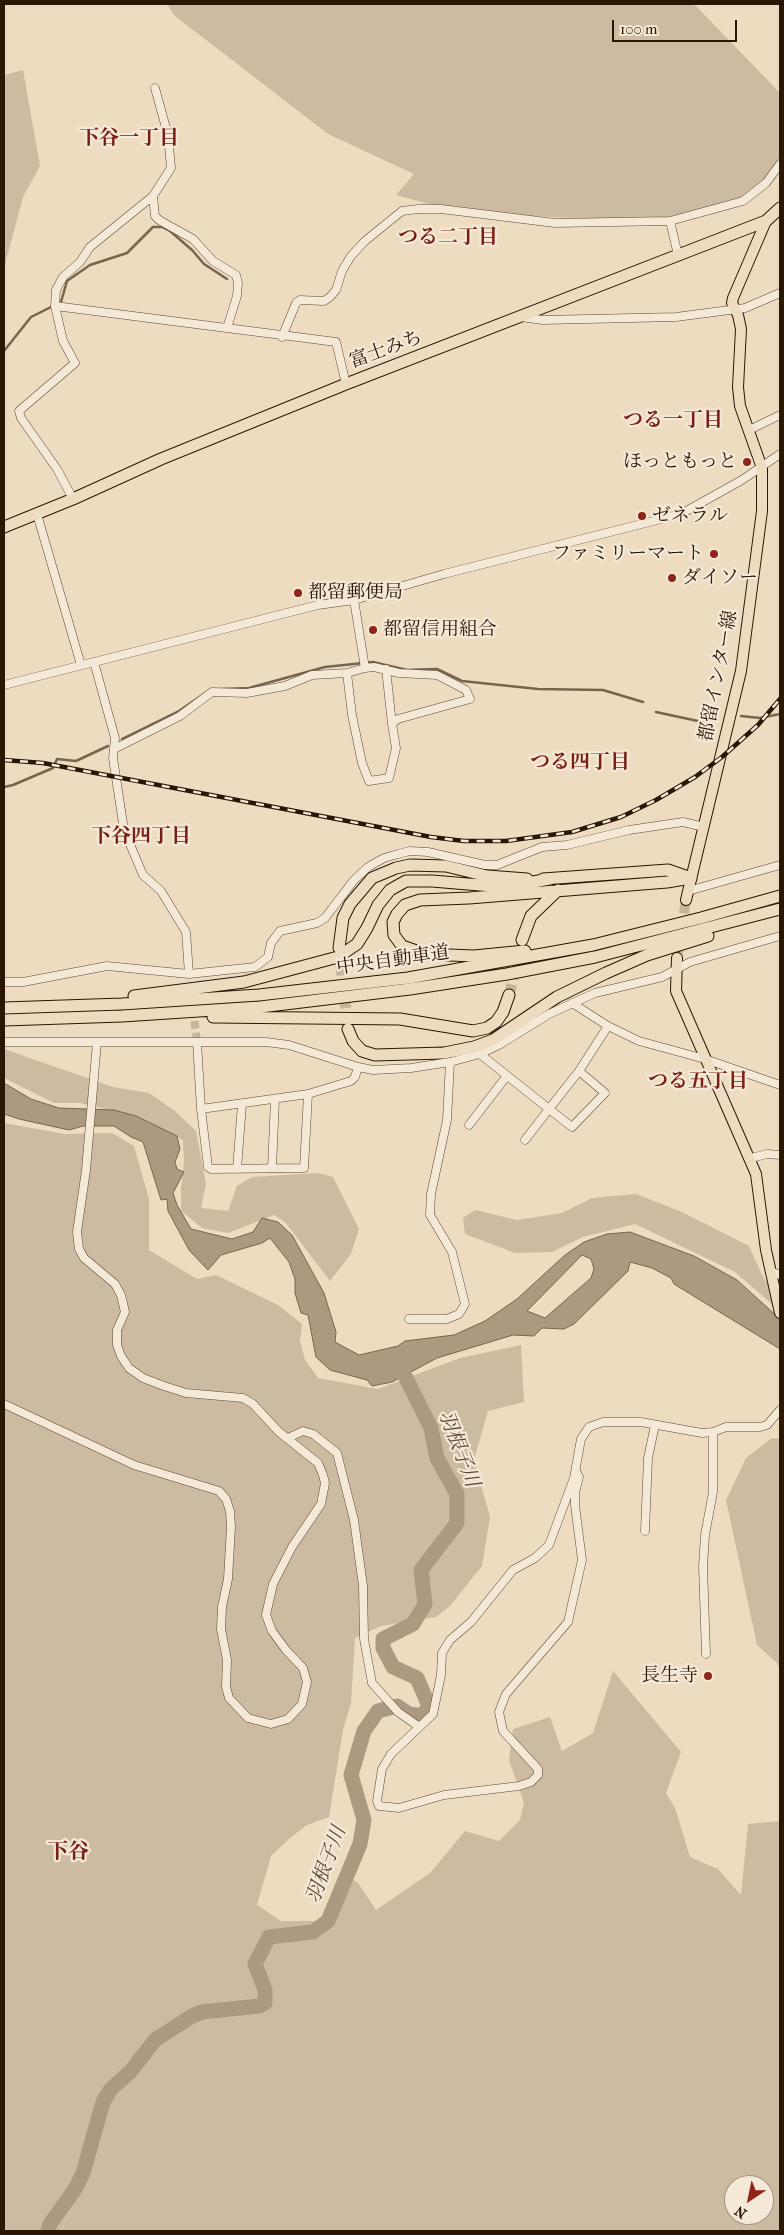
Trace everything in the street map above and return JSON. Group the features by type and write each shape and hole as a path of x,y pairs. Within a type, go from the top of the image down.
{"highway":[{"name":"富士みち","path":"4,527 73,499 161,459 346,384 766,221 780,208"},
{"path":"340,948 343,918 350,904 372,878 396,868 428,865 446,866 487,876 550,879"},
{"path":"39,1007 244,982 338,957 357,944 378,905 390,890 406,882 432,881 504,887 550,879 668,870 691,878"},
{"path":"643,933 565,944 531,951 474,956 436,955 413,951 402,946 394,935 392,922 405,905 420,900 667,882 691,878"},
{"path":"522,940 531,916 558,890"},
{"name":"中央自動車道","path":"4,1008 132,1004 332,987 505,962 643,933 780,896"},
{"path":"348,1029 353,1040 362,1051 375,1055 444,1053 474,1047 492,1040 557,997 614,969 647,955 780,910"},
{"name":"中央自動車道","path":"4,1020 122,1016 324,1001 507,974 646,945 780,910"},
{"path":"122,1016 400,1019 473,1031 487,1028 496,1022 503,1012 508,995"}],"main road":[{"name":"都留インター線","path":"687,895 740,671 762,512 762,468 739,397 742,344 740,321 732,298 766,221"},
{"path":"677,958 676,991 751,1158 756,1174 762,1221 775,1273 774,1287 780,1313"}],"street":[{"path":"73,499 57,469 21,418 19,411 75,363 63,341 55,306 56,290 63,277 80,262 90,247 153,196 171,168 168,135 155,88"},
{"path":"282,337 296,303 300,300 324,301 330,297 336,290 342,271 351,256 365,241 402,211 441,209 555,223 670,221 743,201 766,183 780,164"},
{"path":"153,196 155,216 159,220 194,239 213,261 236,275 238,283 237,296 227,328"},
{"path":"670,221 678,255"},
{"path":"520,318 543,320 667,318 735,310 780,293"},
{"path":"55,306 282,337 336,342 346,384"},
{"path":"749,430 780,415"},
{"path":"4,685 318,605 354,600 444,574 681,514 735,485 780,454"},
{"path":"37,514 80,665"},
{"path":"354,600 365,668"},
{"path":"94,662 115,738 114,758 124,830 144,875 161,891 186,932 189,974"},
{"path":"116,748 180,716 212,692 247,693 285,686 312,675 347,672 365,668 386,669 398,673 437,675 466,690 470,699 398,719 392,724"},
{"path":"347,672 352,716 362,763 370,781 389,778 396,748 386,669"},
{"path":"4,982 23,982 107,966 189,974 254,967 268,957 274,937 280,931 317,923 326,918 354,880 368,867 384,858 398,854 428,852 485,866 497,865 542,847 573,843 628,830 683,822 704,827"},
{"path":"687,895 780,865"},
{"path":"4,1042 266,1042 289,1045 358,1068 373,1070 411,1068 450,1062 480,1054 499,1045 549,1014 595,993 662,977 690,962 780,936"},
{"path":"572,1003 608,1026 639,1042 705,1059 780,1085"},
{"path":"526,1140 578,1071 608,1026"},
{"path":"4,1404 134,1464 219,1491 226,1499 230,1511 232,1546 222,1607 221,1629 227,1660 226,1687 229,1698 248,1718 270,1724 288,1719 302,1704 307,1682 303,1668 272,1631 266,1615 268,1602 273,1584 292,1547 320,1504 325,1483 318,1463 267,1422 253,1404 243,1398 186,1393 143,1378 129,1368 120,1356 117,1345 117,1330 124,1312 121,1295 115,1284 84,1258 79,1249 77,1232 86,1170 97,1042"},
{"path":"197,1042 201,1109 208,1167 211,1169 304,1168 308,1094"},
{"path":"480,1054 506,1077 572,1127 605,1093 578,1071"},
{"path":"409,1319 447,1318 459,1314 465,1304 452,1252 430,1215 431,1194 447,1120 450,1062"},
{"path":"201,1109 308,1094 351,1081 358,1068"},
{"path":"469,1125 506,1077"},
{"path":"272,1168 275,1099"},
{"path":"237,1169 242,1104"},
{"path":"751,1158 767,1154 780,1155"},
{"path":"576,1471 579,1477 574,1492 582,1560 568,1622 506,1694 499,1712 503,1731 538,1770 538,1775 531,1782 519,1786 444,1795 399,1808 378,1806 377,1801 382,1769 391,1754 418,1726 433,1714 437,1703 442,1653 450,1640 471,1622 513,1570 535,1558 550,1545 566,1506 576,1471 581,1439 589,1427 603,1422 641,1422 702,1433 713,1432 726,1427 760,1427 767,1424 780,1410"},
{"path":"645,1531 648,1458 655,1424"},
{"path":"288,1438 303,1431 313,1434 337,1453 354,1520 363,1586 364,1639 372,1683 398,1712 418,1726"},
{"path":"706,1654 703,1566 705,1535 713,1492 713,1432"}],"shaded area":[{"path":"167,4 694,4 780,93 780,163 743,201 647,221 461,213 396,195 414,174 328,134 175,16"},
{"path":"23,70 40,166 23,197 4,268 4,75"},
{"path":"4,1049 113,1087 149,1093 175,1111 196,1131 206,1184 201,1208 228,1211 237,1186 252,1177 318,1173 333,1177 359,1229 351,1254 330,1281 285,1222 274,1215 228,1233 202,1228 181,1211 184,1163 183,1140 136,1116 80,1103 54,1103 4,1078"},
{"path":"4,1083 31,1099 59,1108 114,1110 136,1116 177,1136 180,1149 175,1162 177,1169 184,1172 173,1193 177,1205 191,1229 232,1239 253,1232 262,1218 278,1222 292,1235 324,1293 336,1332 335,1342 359,1355 398,1346 405,1341 454,1335 485,1321 517,1299 565,1255 584,1242 607,1234 630,1232 694,1256 737,1280 780,1319 780,1349 674,1284 671,1278 652,1268 630,1262 628,1271 574,1324 564,1329 542,1328 534,1336 513,1335 437,1358 392,1382 372,1386 367,1380 330,1370 316,1357 308,1315 301,1313 295,1293 295,1279 289,1262 270,1238 262,1243 221,1255 208,1270 189,1250 168,1211 167,1199 161,1200 143,1142 114,1126 83,1126 69,1130 4,1114","holes":["582,1255 591,1259 594,1269 591,1278 545,1318 527,1311"]},
{"path":"4,1123 65,1134 112,1133 134,1146 149,1199 149,1250 197,1279 216,1275 278,1305 302,1324 300,1341 305,1360 318,1378 378,1389 460,1358 521,1345 524,1402 488,1411 474,1460 490,1517 482,1566 450,1606 436,1617 381,1626 355,1638 351,1703 343,1730 329,1817 307,1825 271,1856 257,1905 281,1921 320,1921 348,1877 358,1883 376,1910 430,1873 465,1831 499,1841 520,1820 524,1803 509,1760 513,1729 550,1717 562,1751 593,1733 613,1671 681,1752 666,1793 675,1808 690,1857 718,1869 741,1895 748,1824 780,1821 780,2231 4,2231"},
{"path":"636,1194 682,1212 749,1246 764,1279 780,1294 780,1311 735,1272 635,1224 583,1237 552,1252 515,1253 465,1234 463,1218 475,1210 517,1220 562,1213 592,1198"},
{"path":"772,1438 780,1439 780,1671 777,1663 757,1645 726,1500 746,1458"}],"waterway":[{"path":"4,351 31,317 61,302 67,281 90,265 127,253 153,227 162,227 170,231 192,250 204,264 227,279"},
{"path":"222,689 249,688 325,667 373,662 407,670 437,669 462,681 538,689 603,690 643,702"},
{"path":"122,739 179,711 211,689"},
{"path":"656,712 707,723"},
{"path":"741,716 760,718 780,714"},
{"path":"4,787 53,768 57,759 76,761 108,746"},
{"name":"羽根子川","path":"48,2231 50,2224 75,2189 83,2173 103,2102 111,2089 130,2072 155,2040 192,2016 202,2012 259,2006 265,2003 265,1990 255,1964 269,1937 313,1932 328,1921 360,1844 364,1820 351,1775 364,1731 378,1711 397,1706 409,1714 422,1716 429,1706 417,1678 393,1667 383,1648 383,1639 413,1624 425,1604 421,1570 457,1523 457,1494 437,1458 431,1428 396,1358"}],"tunnel":[{"path":"677,958 686,900"},
{"path":"339,948 348,1028"},
{"path":"509,995 517,964"},
{"path":"193,1009 197,1042"}],"railway":[{"path":"4,760 43,763 431,837 464,841 506,841 572,832 621,817 656,800 695,777 722,757 758,725 780,699"}],"place":[{"name":"ほっともっと","path":"747,462"},
{"name":"ゼネラル","path":"642,516"},
{"name":"ファミリーマート","path":"714,554"},
{"name":"ダイソー","path":"672,578"},
{"name":"都留郵便局","path":"298,593"},
{"name":"都留信用組合","path":"373,630"},
{"name":"長生寺","path":"708,1676"}],"district":[{"name":"下谷一丁目","path":"129,139"},
{"name":"つる二丁目","path":"448,238"},
{"name":"つる一丁目","path":"673,421"},
{"name":"つる四丁目","path":"580,763"},
{"name":"下谷四丁目","path":"141,837"},
{"name":"つる五丁目","path":"698,1082"},
{"name":"下谷","path":"68,1853"}]}
